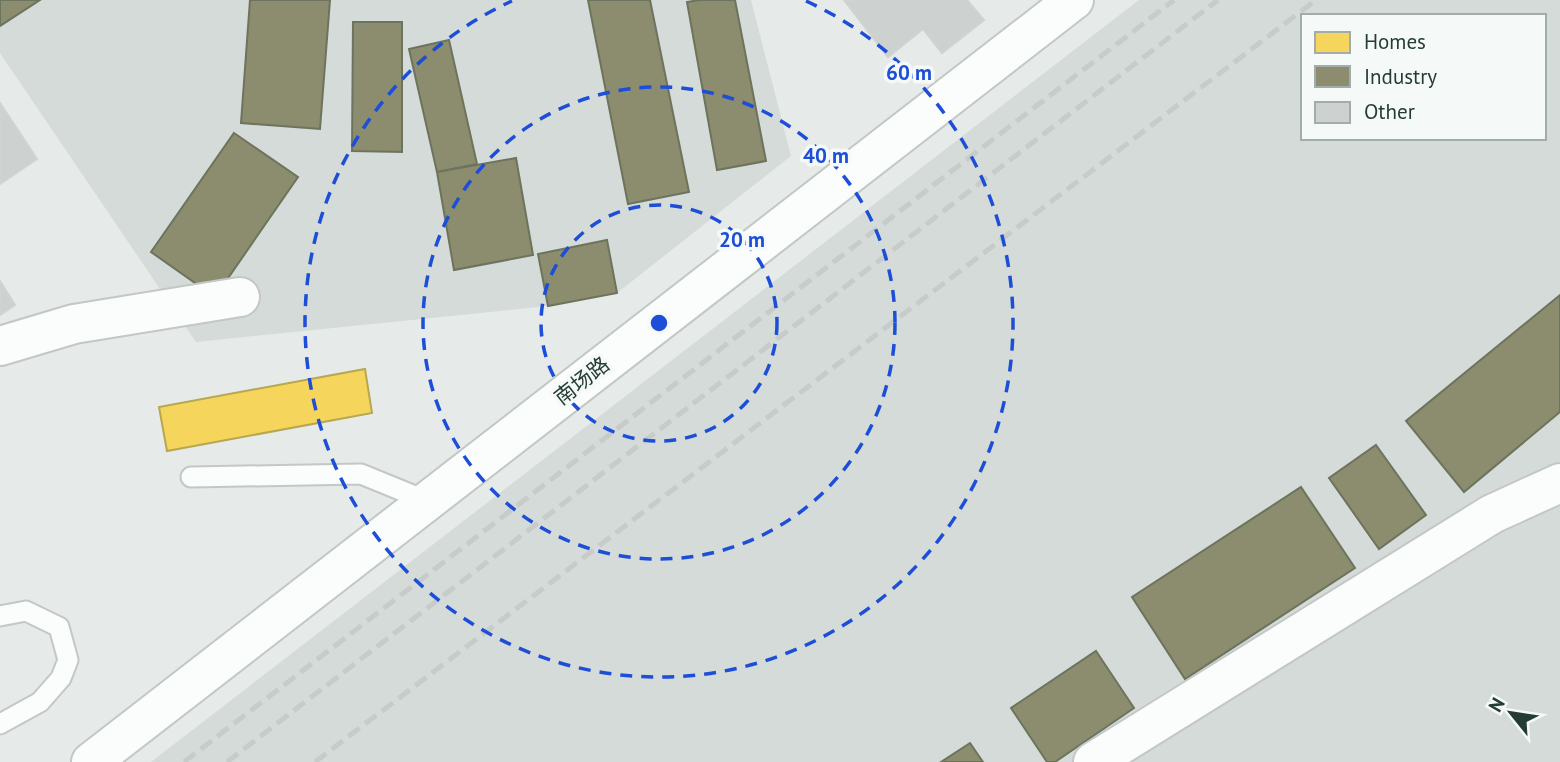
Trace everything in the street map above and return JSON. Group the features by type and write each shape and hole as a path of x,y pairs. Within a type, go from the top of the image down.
{"street":[{"name":"南场路","path":"91,762 1074,0"},
{"path":"0,346 74,324 240,297"},
{"path":"1093,762 1492,514 1560,483"}],"lane":[{"path":"191,477 361,474 427,501"},
{"path":"0,617 26,611 59,627 68,660 61,678 40,702 0,724"}],"shaded area":[{"path":"0,0 751,0 791,156 617,293 548,306 196,342 0,53"},
{"path":"1139,0 1560,0 1560,762 151,762"}],"building: Homes":[{"path":"365,369 372,413 167,451 159,407"}],"building: Industry":[{"path":"0,0 40,0 0,26"},
{"path":"250,0 330,0 320,129 241,123"},
{"path":"588,0 650,0 689,192 628,204"},
{"path":"735,0 766,161 717,170 687,2"},
{"path":"353,22 402,22 402,152 352,151"},
{"path":"449,40 477,164 437,172 409,49"},
{"path":"234,133 298,177 215,297 151,252"},
{"path":"516,158 533,255 454,270 437,172"},
{"path":"607,240 617,293 548,306 538,254"},
{"path":"1560,295 1560,412 1464,492 1406,421"},
{"path":"1376,445 1426,515 1379,549 1329,478"},
{"path":"1301,487 1355,568 1185,679 1132,597"},
{"path":"1096,651 1134,708 1055,762 1047,762 1011,708"},
{"path":"970,743 983,762 941,762"}],"building: Other":[{"path":"844,0 967,0 984,20 942,53 923,29 888,57"},
{"path":"0,103 37,159 0,184"},
{"path":"0,281 15,305 0,315"}],"railway":[{"path":"184,762 1174,0"},
{"path":"227,762 1218,0"},
{"path":"315,762 1316,0"}]}
